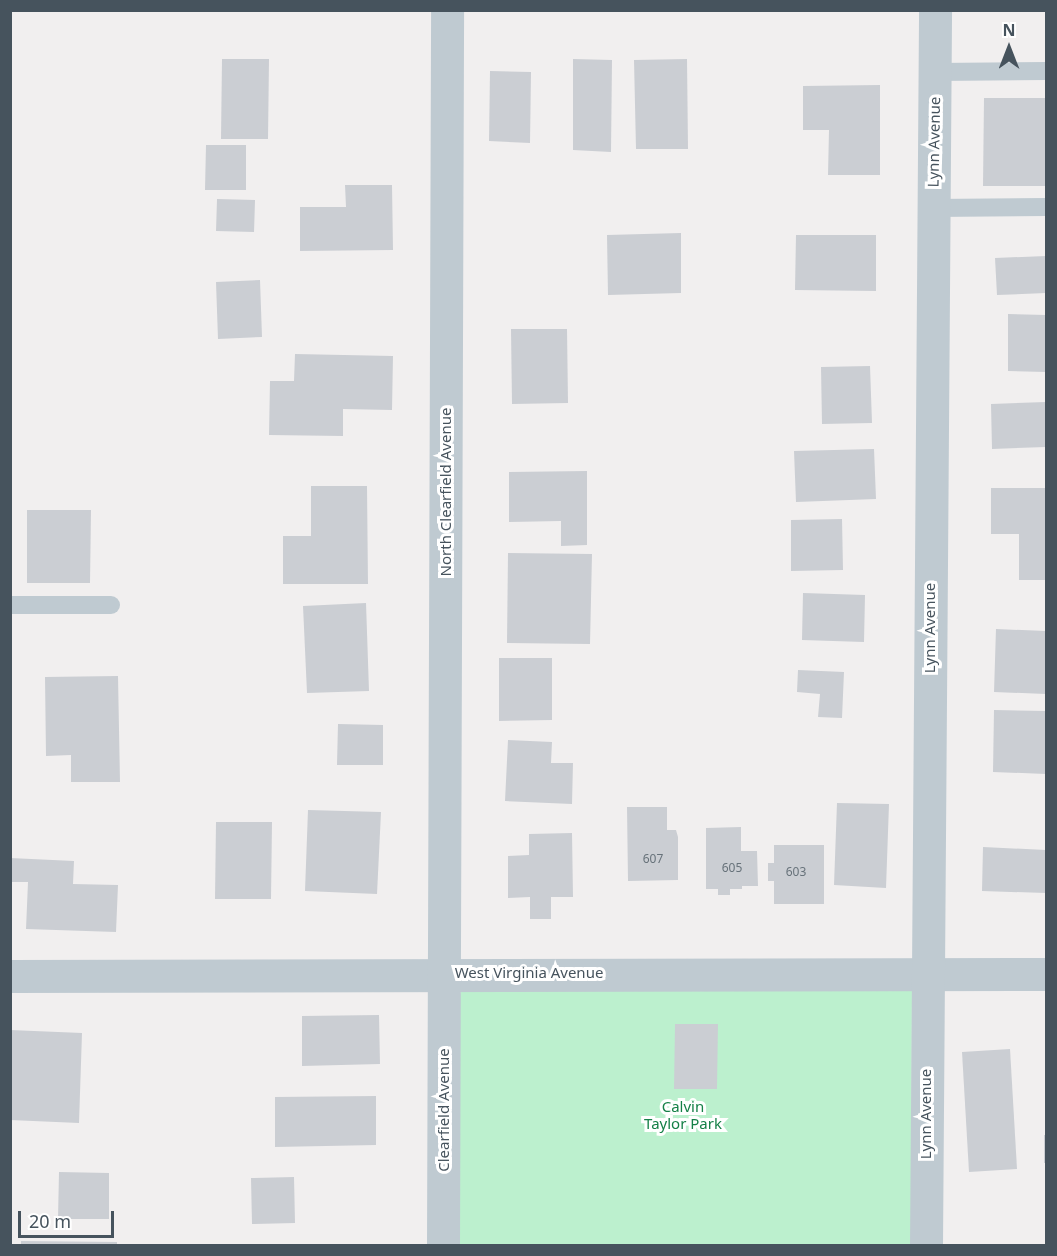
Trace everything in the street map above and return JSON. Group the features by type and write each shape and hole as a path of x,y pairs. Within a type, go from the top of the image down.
{"street":[{"name":"North Clearfield Avenue","path":"445,974 447,10"},
{"name":"Lynn Avenue","path":"926,1245 935,10"},
{"name":"Clearfield Avenue","path":"443,1245 445,974"},
{"name":"West Virginia Avenue","path":"10,976 1047,974"}],"lane":[{"path":"935,72 1047,71"},
{"path":"933,208 1047,207"},
{"path":"10,605 111,605"}],"green space":[{"name":"Calvin Taylor Park","path":"476,984 912,985 911,1245 455,1245 454,1008 461,992"}],"building":[{"path":"222,59 269,59 268,139 221,139"},
{"path":"573,59 612,60 611,152 573,150"},
{"path":"687,59 688,149 636,149 634,60"},
{"path":"490,71 531,72 530,143 489,141"},
{"path":"880,85 880,175 828,175 829,130 803,130 803,86"},
{"path":"984,98 1046,98 1046,186 983,186"},
{"path":"206,145 246,145 246,190 205,190"},
{"path":"345,185 392,185 393,250 300,251 300,207 346,207"},
{"path":"217,199 255,200 254,232 216,231"},
{"path":"681,233 681,293 608,295 607,235"},
{"path":"796,235 876,235 876,291 795,290"},
{"path":"1046,256 1046,293 997,295 995,258"},
{"path":"260,280 262,337 218,339 216,282"},
{"path":"1008,314 1046,315 1046,372 1008,371"},
{"path":"511,329 567,329 568,403 512,404"},
{"path":"295,354 393,356 392,410 343,409 343,436 269,435 270,381 294,381"},
{"path":"870,366 872,423 822,424 821,367"},
{"path":"1046,402 1046,447 992,449 991,404"},
{"path":"874,449 876,499 796,502 794,451"},
{"path":"587,471 587,545 561,546 561,521 509,522 509,472"},
{"path":"311,486 367,486 368,584 283,584 283,536 311,536"},
{"path":"991,488 1046,488 1046,580 1019,580 1019,534 991,534"},
{"path":"27,510 91,510 90,583 27,583"},
{"path":"842,519 843,570 791,571 791,520"},
{"path":"508,553 592,554 590,644 507,643"},
{"path":"803,593 865,595 864,642 802,640"},
{"path":"366,603 369,691 307,693 303,606"},
{"path":"996,629 1046,631 1046,694 994,692"},
{"path":"499,658 552,658 552,720 499,721"},
{"path":"798,670 844,672 842,718 818,717 820,694 797,692"},
{"path":"118,676 120,782 71,782 71,755 46,756 45,677"},
{"path":"994,710 1046,711 1046,774 993,772"},
{"path":"338,724 383,725 383,765 337,765"},
{"path":"508,740 552,742 551,763 573,763 572,804 505,801"},
{"path":"837,803 889,804 886,888 834,885"},
{"path":"627,807 667,807 667,830 676,830 678,837 678,880 628,881"},
{"path":"308,810 381,812 377,894 305,891"},
{"path":"216,822 272,822 271,899 215,899"},
{"path":"741,827 741,851 757,851 758,886 742,886 742,889 730,889 730,895 718,895 718,889 706,889 706,828"},
{"path":"572,833 573,897 551,897 551,919 530,919 530,897 508,898 508,856 529,855 529,834"},
{"path":"774,845 824,845 824,904 774,904 774,881 768,881 768,863 774,863"},
{"path":"983,847 1046,850 1046,893 982,891"},
{"path":"10,858 74,861 73,884 118,885 116,932 26,929 28,882 10,882"},
{"path":"379,1015 380,1064 302,1066 302,1016"},
{"path":"675,1024 718,1024 717,1089 674,1089"},
{"path":"10,1030 82,1033 79,1123 10,1120"},
{"path":"1010,1049 1017,1169 969,1172 962,1052"},
{"path":"376,1096 376,1145 275,1147 275,1097"},
{"path":"1044,1135 1046,1135 1046,1163 1044,1163"},
{"path":"59,1172 109,1173 109,1219 58,1219"},
{"path":"294,1177 295,1223 252,1224 251,1178"},
{"path":"21,1241 117,1242 117,1246 21,1246"}]}
